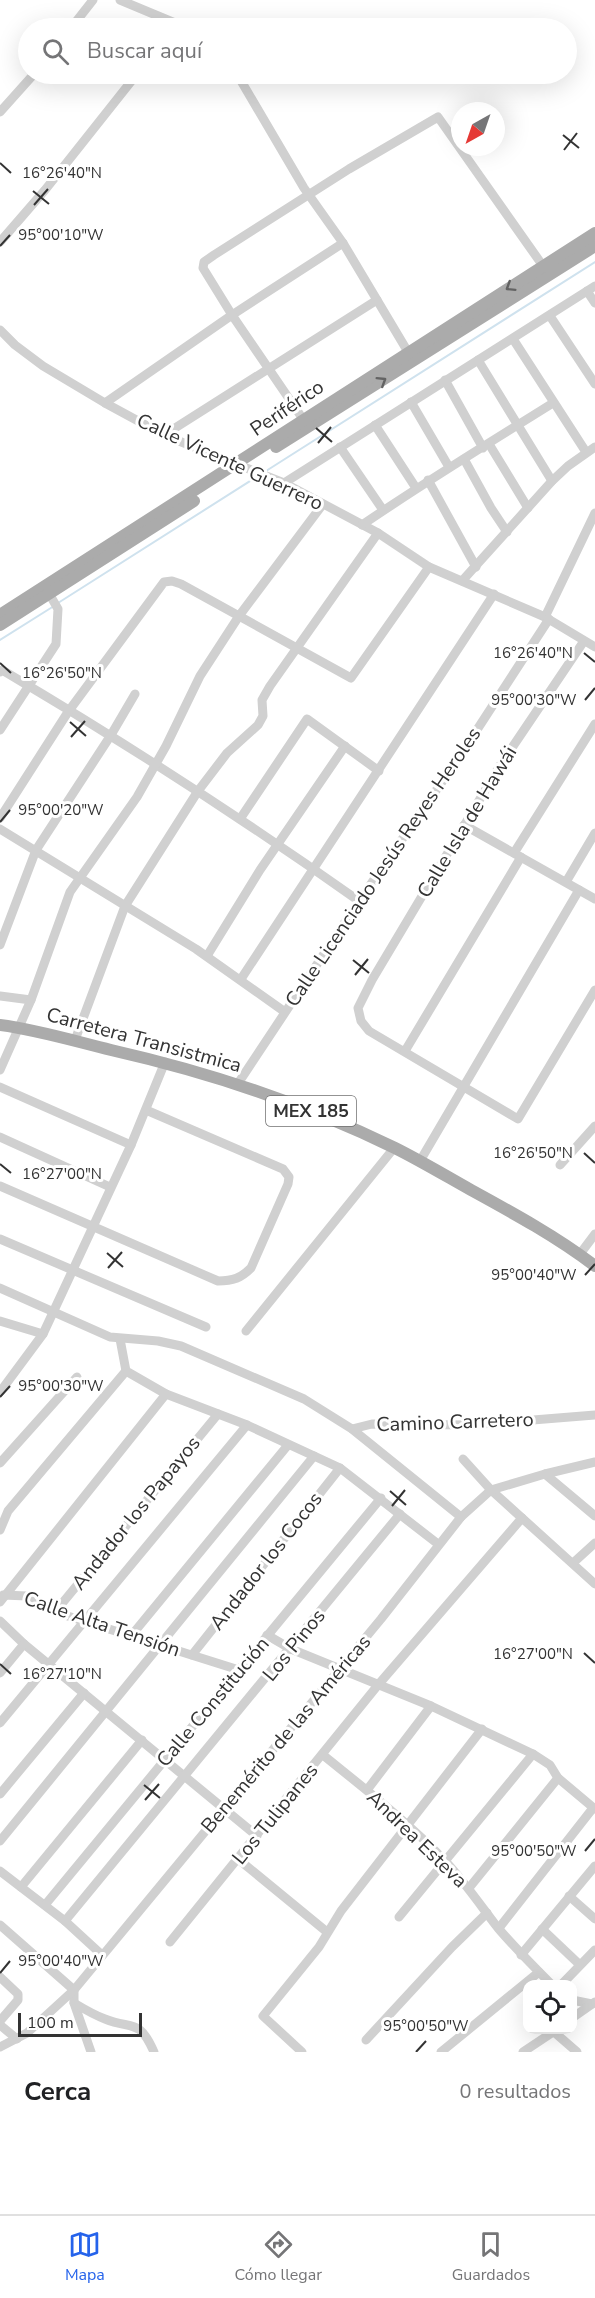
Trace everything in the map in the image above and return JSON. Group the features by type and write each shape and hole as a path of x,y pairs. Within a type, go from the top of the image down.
{"main road":[{"name":"Periférico","path":"0,617 52,597 408,352 595,233"},
{"name":"Periférico","path":"306,423 595,246"},
{"name":"Carretera Transistmica","path":"0,1025 165,1062 311,1111 420,1161 497,1204 595,1266"}],"street":[{"path":"79,18 93,0"},
{"path":"120,0 159,18"},
{"path":"0,112 25,84"},
{"path":"0,242 45,190 128,84"},
{"path":"243,84 408,352"},
{"path":"306,423 232,315 203,268 204,262 349,169 438,117 543,266"},
{"path":"105,403 232,315 343,243"},
{"path":"284,483 591,289 595,303"},
{"path":"165,435 377,300"},
{"path":"550,316 595,384"},
{"name":"Calle Vicente Guerrero","path":"0,330 15,345 43,366 165,435 284,483 378,533 429,567 547,618 595,647"},
{"path":"462,581 552,482 568,466 591,450 553,403 513,339"},
{"path":"477,360 552,482"},
{"path":"445,380 528,508"},
{"path":"411,402 449,467"},
{"path":"362,525 428,480 553,403"},
{"path":"375,425 416,488"},
{"path":"340,447 383,510"},
{"path":"464,459 507,532"},
{"path":"428,480 476,567"},
{"path":"0,1070 20,1028 70,892 137,797 200,676 239,616 323,504"},
{"name":"Calle Licenciado Jesús Reyes Heroles","path":"237,1085 359,901 458,759 547,618 595,513"},
{"path":"75,1040 125,906 198,791 227,753 258,725 263,716 262,700 270,686 378,533"},
{"path":"585,535 595,542"},
{"path":"0,818 68,712 164,582 172,581 181,584 351,678 429,567"},
{"path":"241,979 315,870 494,594"},
{"path":"0,730 56,644 52,597"},
{"name":"Calle Isla de Hawái","path":"405,1051 369,1031 361,1021 358,1008 372,980 499,767 584,641"},
{"path":"1,671 111,735 155,766 240,819 359,901"},
{"path":"0,945 36,850 135,694"},
{"path":"240,819 307,719 379,771"},
{"path":"595,724 405,1051 518,1119 595,990"},
{"path":"207,956 260,870 345,746"},
{"path":"464,825 595,899"},
{"path":"0,829 207,956 285,1011"},
{"path":"566,882 591,849 595,833"},
{"path":"420,1161 579,890"},
{"path":"0,996 31,1000"},
{"path":"0,1392 43,1334 131,1145 165,1062"},
{"path":"0,1088 131,1145"},
{"path":"0,1186 218,1281 230,1281 243,1276 251,1268 289,1177 283,1169 146,1110"},
{"path":"560,1165 595,1126"},
{"path":"0,1137 110,1187"},
{"path":"246,1331 394,1148"},
{"path":"579,1254 595,1234"},
{"path":"0,1239 206,1327"},
{"path":"0,1288 110,1337 158,1341 181,1346 304,1399 352,1429 461,1517"},
{"path":"0,1321 43,1334"},
{"path":"120,1339 126,1371 166,1394 247,1425 339,1468 438,1544"},
{"path":"0,1530 4,1508 126,1371"},
{"path":"0,1463 77,1377"},
{"path":"2,1597 166,1394"},
{"name":"Andador los Papayos","path":"55,1612 218,1414"},
{"name":"Camino Carretero","path":"352,1429 372,1424 469,1425 595,1415"},
{"path":"0,1724 247,1425"},
{"path":"131,1636 288,1444"},
{"path":"0,1841 314,1456"},
{"path":"463,1459 491,1490 595,1584"},
{"name":"Benemérito de las Américas","path":"0,2047 27,2033 74,1990 381,1619 461,1517 491,1490 595,1462"},
{"name":"Andador los Cocos","path":"192,1655 339,1468"},
{"path":"545,1474 595,1516"},
{"name":"Calle Constitución","path":"45,1905 381,1498"},
{"name":"Los Pinos","path":"65,1921 400,1514"},
{"name":"Los Tulipanes","path":"170,1942 378,1685 522,1518"},
{"path":"573,1563 595,1544"},
{"name":"Calle Alta Tensión","path":"2,1597 16,1594 27,1596 55,1612 239,1670"},
{"path":"0,1621 24,1644 257,1836"},
{"path":"267,1635 291,1649 431,1706 533,1754 550,1765 558,1778 594,1809 499,1928"},
{"path":"0,1673 24,1644"},
{"path":"0,1794 84,1692"},
{"path":"367,1790 431,1706"},
{"path":"302,2052 264,2016 319,1947 327,1932 407,1825 426,1804 482,1729"},
{"path":"21,1887 142,1740"},
{"path":"399,1917 533,1754"},
{"name":"Andrea Esteva","path":"323,1755 367,1790 445,1861 521,1955 547,1980"},
{"path":"469,1888 558,1778"},
{"path":"238,1859 327,1932"},
{"path":"521,1955 569,1896 591,1878 595,1866"},
{"path":"0,1871 65,1921 102,1955"},
{"path":"569,1896 595,1919"},
{"path":"366,2040 452,1947 487,1913"},
{"path":"0,1926 74,1990 74,2003 91,2052"},
{"path":"542,1929 580,1965"},
{"path":"566,1980 595,1950"},
{"path":"441,2052 539,1972"},
{"path":"0,1977 18,1994 18,2000 0,2023 17,2039"},
{"path":"577,2001 594,2003"},
{"path":"74,2003 107,2020 133,2025 147,2036 154,2052"},
{"path":"577,2015 594,2003"},
{"path":"523,2052 549,2034"},
{"path":"559,2034 577,2052"}],"waterway":[{"path":"266,471 595,262"},
{"path":"58,603 258,476"},
{"path":"0,640 54,606"}]}
